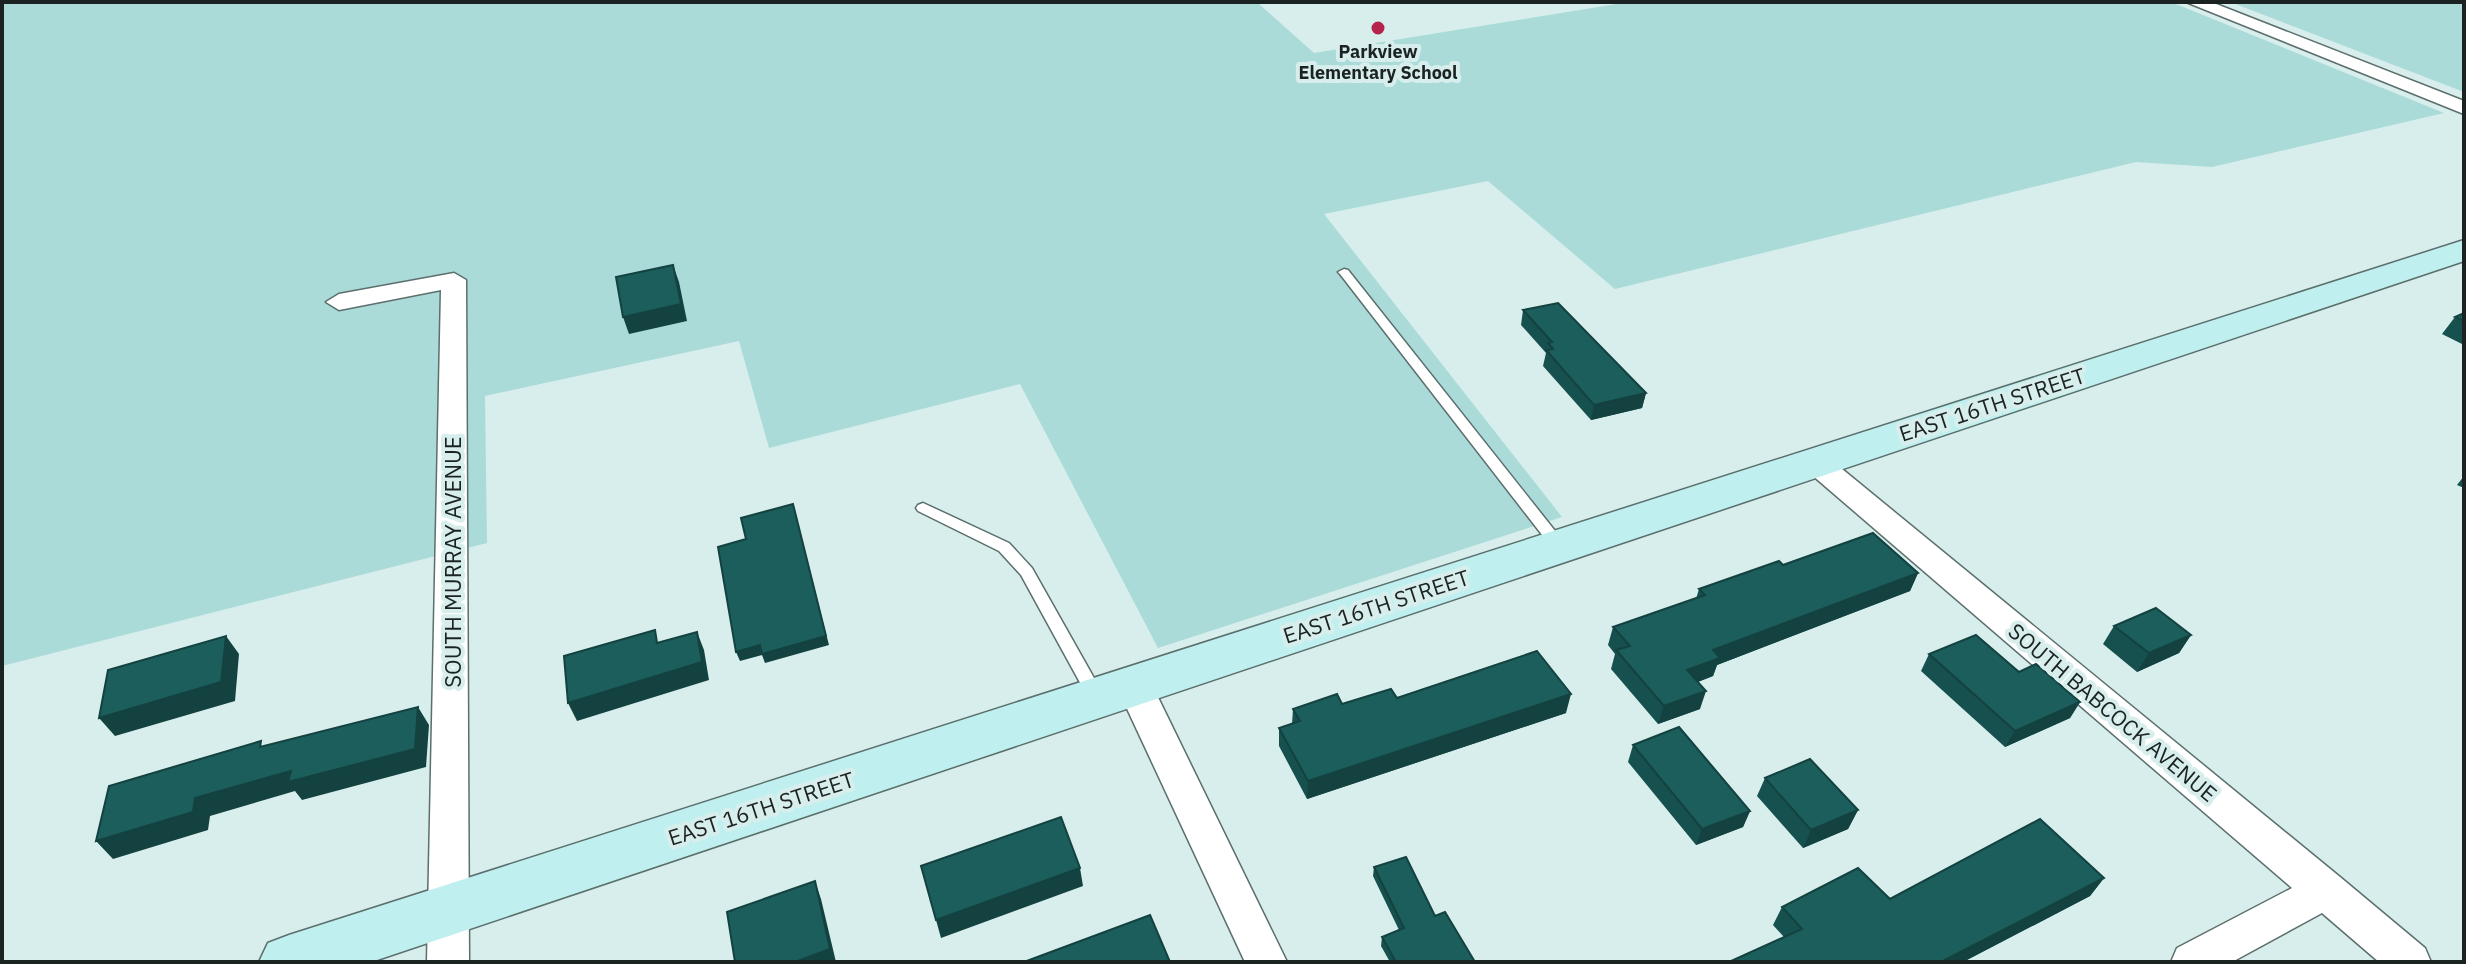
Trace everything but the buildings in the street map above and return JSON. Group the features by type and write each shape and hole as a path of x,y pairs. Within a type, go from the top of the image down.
{"street":[{"path":"2195,2 2464,108"},
{"name":"EAST 16TH STREET","path":"289,962 2464,250"},
{"name":"SOUTH MURRAY AVENUE","path":"339,302 454,280 448,962"},
{"name":"SOUTH BABCOCK AVENUE","path":"1815,462 2410,962"},
{"path":"1116,691 1259,960"},
{"path":"2192,962 2326,890"}],"lane":[{"path":"1344,272 1559,546"},
{"path":"923,508 1004,547 1027,572 1116,691"}],"shaded area":[{"path":"2,2 1257,2 1314,53 1629,2 2171,2 2444,113 2212,167 2136,162 1615,289 1488,181 1324,214 1562,517 1158,648 1020,384 769,448 739,341 485,396 487,543 2,666"},
{"path":"2230,2 2464,2 2464,92"}],"place":[{"name":"Parkview Elementary School","path":"1378,28"}]}
